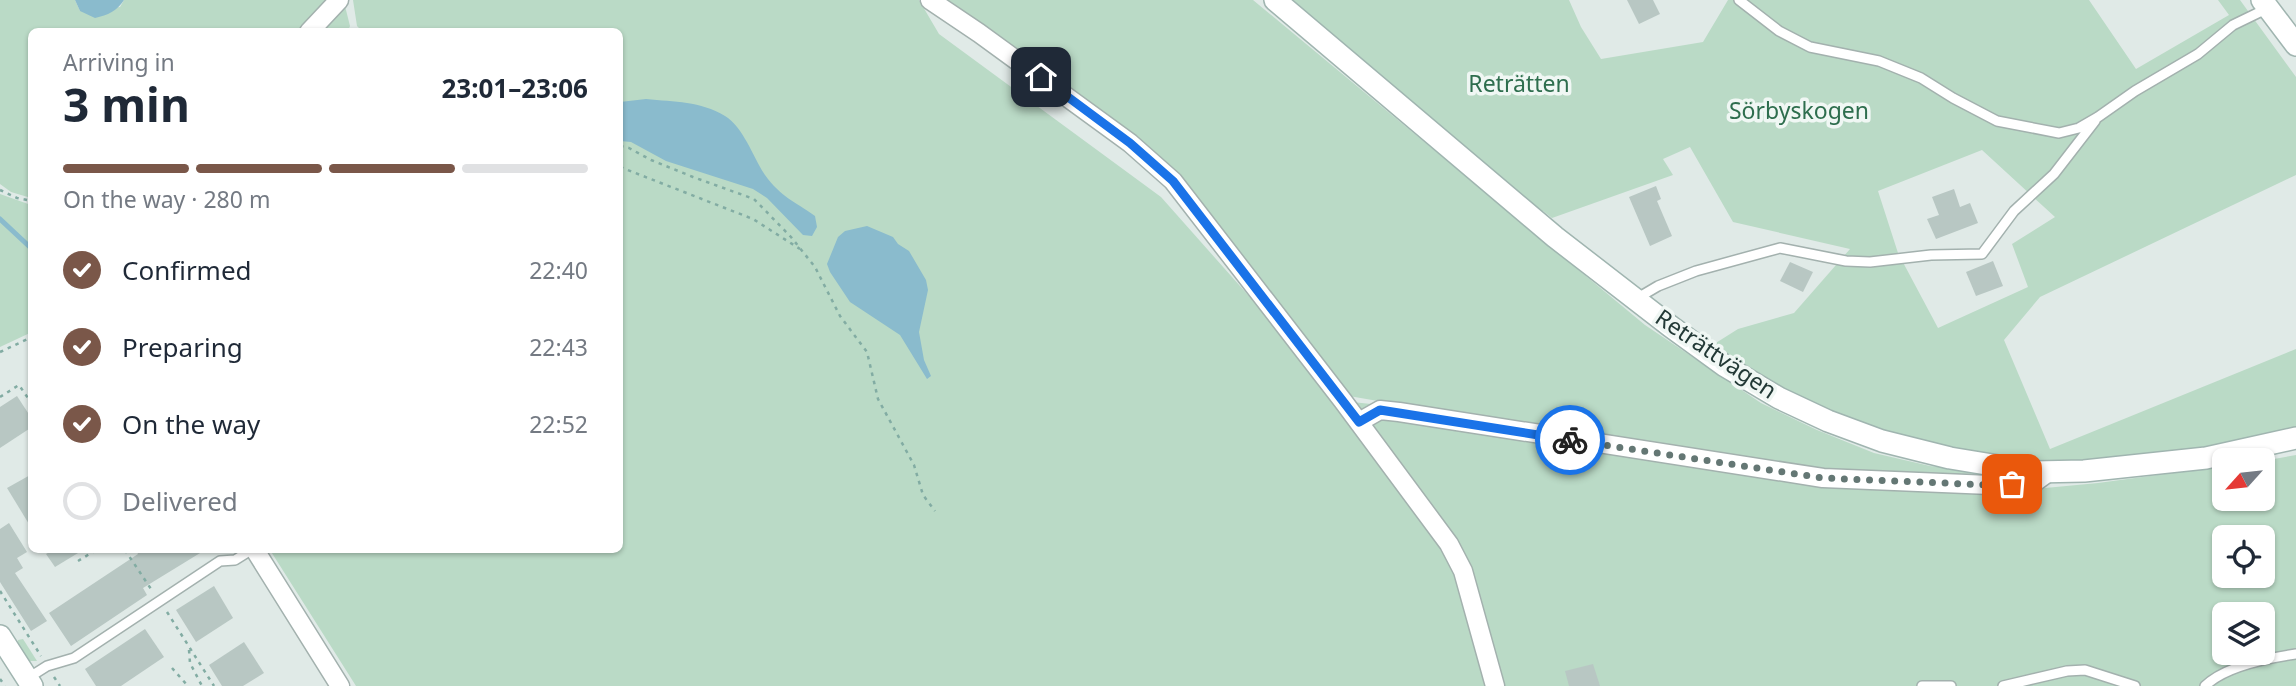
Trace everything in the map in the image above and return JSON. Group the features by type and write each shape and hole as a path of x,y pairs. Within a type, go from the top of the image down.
{"street":[{"path":"313,28 339,0"},
{"path":"930,0 1082,107 1173,181 1359,422 1449,544 1463,571 1496,686"},
{"name":"Reträttvägen","path":"1275,0 1555,237 1636,299 1725,366 1779,398 1828,421 1882,441 1950,458 2021,470 2084,471 2206,458 2296,438"},
{"path":"2265,4 2296,46"},
{"path":"1359,422 1380,410 1399,412 1823,478 1990,485 2035,482 2050,471"},
{"path":"255,553 339,685"},
{"path":"0,636 29,682"}],"lane":[{"path":"1739,0 1779,31 1811,47 1879,61 1921,78 1997,121 2059,133 2079,128 2098,117 2135,91 2198,54 2233,25 2265,4"},
{"path":"1636,299 1658,286 1696,271 1780,248 1858,261 1982,254 2014,211 2071,155 2098,117"},
{"path":"29,682 47,666 74,659 220,561 235,560 248,553"},
{"path":"2205,686 2220,673 2296,654"},
{"path":"2004,686 2067,671 2085,670 2135,686"},
{"path":"1922,686 1951,686"}],"path":[{"path":"623,147 683,173 754,199 802,251 815,267 840,316 866,352 878,399 914,465 923,495 935,510"},
{"path":"623,168 753,219 802,251"},
{"path":"0,190 28,200"},
{"path":"0,352 28,339"},
{"path":"0,397 19,385 28,398"},
{"path":"78,561 91,553"},
{"path":"127,553 214,686"},
{"path":"0,591 60,686"},
{"path":"189,646 190,663 202,686"},
{"path":"172,668 188,686"},
{"path":"0,679 5,686"}],"green space":[{"path":"0,0 75,0 80,11 120,7 124,0 330,0 302,28 28,28 28,197 11,192 0,184"},
{"path":"353,0 919,0 939,34 1161,197 1342,401 1430,410 1349,396 1157,160 945,0 1253,0 1645,325 1761,403 1817,430 1874,453 1930,466 2022,477 2002,492 2098,483 2212,468 2212,511 2275,511 2275,459 2296,455 2296,686 356,686 272,553 623,553 623,28 359,28"},
{"name":"Sörbyskogen","path":"1288,0 1569,0 1581,27 1601,59 1703,42 1728,0 2089,0 2136,69 2229,15 2218,0 2240,0 2296,77 2296,175 2040,297 2004,340 2050,449 2296,349 2296,430 2190,450 2038,468 1889,434 1772,386 1711,346 1738,329 1794,313 1850,249 1733,222 1690,147 1663,159 1673,175 1552,218 1541,212","holes":["1982,150 2055,217 2012,244 2028,287 1938,328 1898,253 1878,191"]},
{"path":"344,2 349,28 320,28"},
{"path":"0,194 28,204 28,334 0,347"},
{"path":"23,639 37,661 28,661 17,646 18,640"}],"water":[{"path":"75,0 124,0 112,12 95,18 80,11"},
{"path":"646,99 677,102 697,105 725,116 743,135 765,175 777,189 815,216 817,227 812,236 803,235 767,198 753,189 666,161 631,142 623,141 623,102"},
{"path":"867,226 893,237 909,251 926,280 928,290 919,332 924,360 931,376 927,379 900,335 850,302 830,272 827,264 838,237 845,231"}],"building":[{"path":"1627,0 1653,0 1660,14 1639,24"},
{"path":"1656,186 1661,199 1657,201 1672,236 1650,246 1629,197"},
{"path":"1954,189 1960,207 1970,203 1978,223 1936,239 1927,219 1939,215 1932,197"},
{"path":"1993,261 2003,286 1976,296 1966,272"},
{"path":"1790,262 1813,272 1803,292 1780,281"},
{"path":"17,396 28,413 28,430 0,448 0,407"},
{"path":"28,476 28,522 7,488"},
{"path":"9,523 27,552 17,558 23,568 15,573 47,621 31,631 0,582 0,529"},
{"path":"48,553 78,553 55,567"},
{"path":"200,553 143,588 147,595 71,646 49,613 138,554"},
{"path":"214,586 233,618 196,642 176,610"},
{"path":"145,629 164,657 121,686 96,686 85,669"},
{"path":"244,642 264,673 243,686 222,686 209,665"},
{"path":"1593,664 1600,686 1569,686 1565,671"}],"waterway":[{"path":"0,219 28,245"}],"way so far":[{"path":"1570,440 1823,478 2012,484"}],"route":[{"path":"1041,77 1130,143 1173,181 1359,422 1380,410 1570,440"}],"park label":[{"name":"Reträtten","path":"1519,84"}]}
